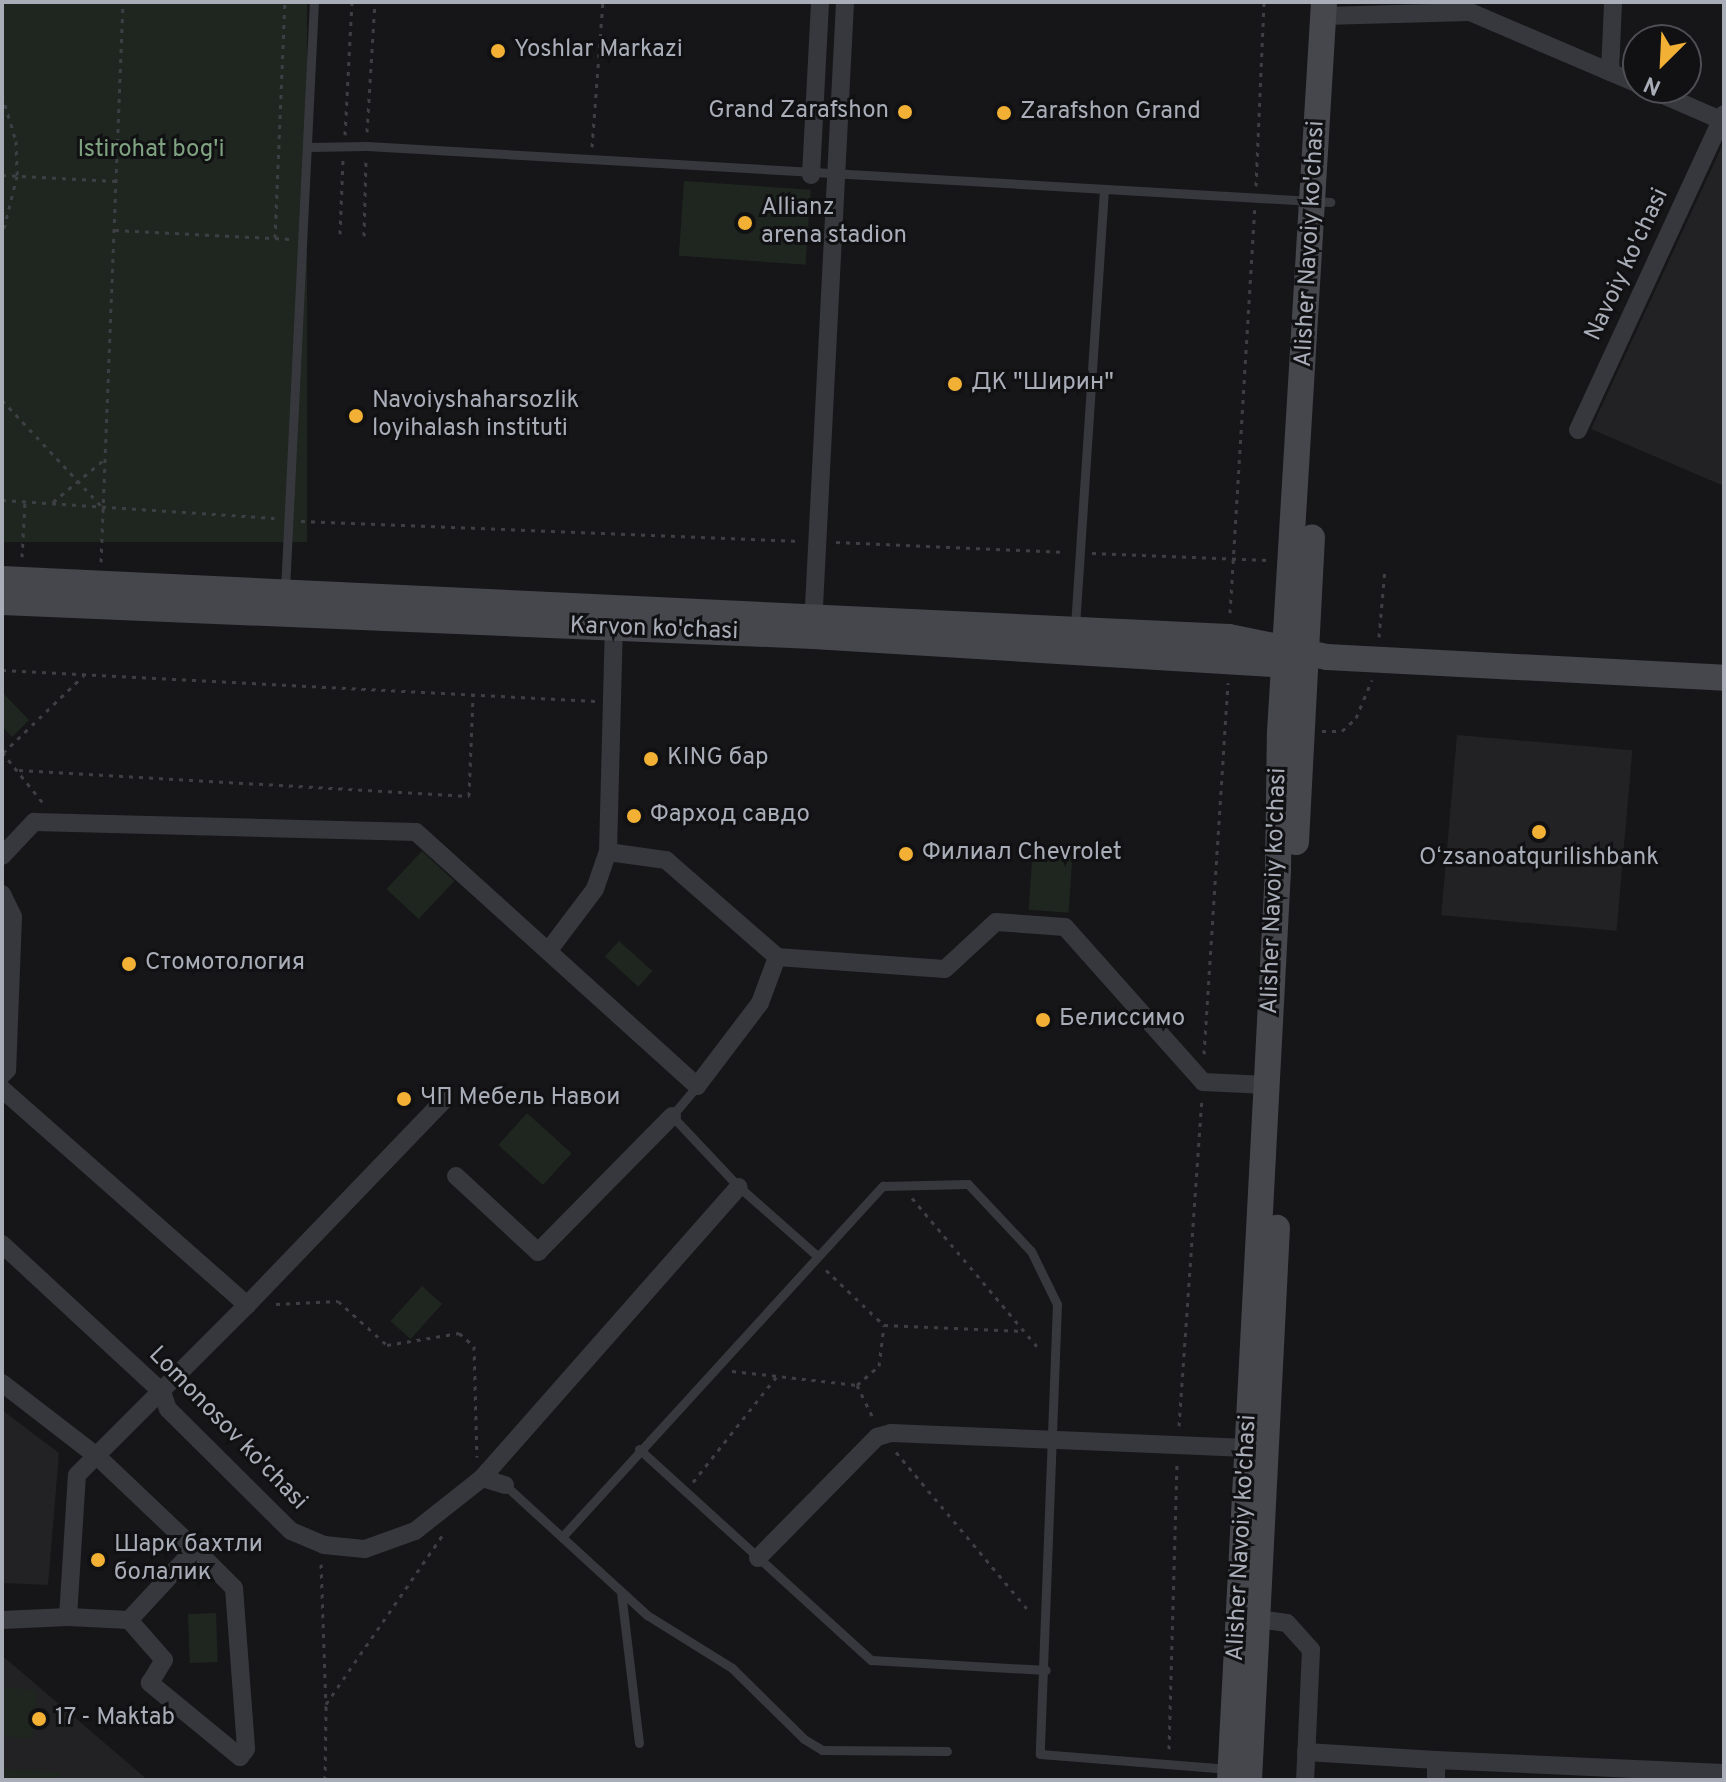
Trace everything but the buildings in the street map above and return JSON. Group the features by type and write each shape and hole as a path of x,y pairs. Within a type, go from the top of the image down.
{"main road":[{"name":"Alisher Navoiy ko'chasi","path":"1240,1775 1258,1619 1332,9"},
{"name":"Alisher Navoiy ko'chasi","path":"1240,1775 1247,1448 1267,1085 1302,657 1293,561 1322,202"},
{"path":"11,579 100,584 284,602"},
{"name":"Karvon ko'chasi","path":"2,602 284,602 813,626 1302,657"},
{"path":"813,626 1075,629 1229,637 1302,657 1724,678"}],"street":[{"path":"811,175 820,2"},
{"path":"813,626 845,2"},
{"path":"1610,72 1613,2"},
{"path":"1332,9 1470,12 1622,77"},
{"name":"Navoiy ko'chasi","path":"1578,430 1723,117 1689,104"},
{"path":"549,950 595,889 608,852 614,617"},
{"path":"2,856 34,822 416,832 697,1086 760,1003 777,957"},
{"path":"608,852 666,860 777,957 945,969 996,922 1065,927 1203,1082 1267,1085"},
{"path":"2,894 13,917 7,1070 2,1075"},
{"path":"2,1089 247,1305"},
{"path":"68,1617 77,1475 99,1458 444,1100"},
{"path":"456,1176 538,1252 672,1116"},
{"name":"Lomonosov ko'chasi","path":"2,1244 162,1392 168,1409 291,1531 320,1543 365,1549 415,1531 480,1479 739,1187"},
{"path":"2,1383 99,1458 234,1588 246,1749 240,1757 150,1683 164,1660 129,1620 68,1617 2,1620"},
{"path":"758,1558 883,1436 1247,1448"},
{"path":"480,1479 505,1485"},
{"path":"129,1620 195,1549"},
{"path":"1258,1619 1287,1623 1311,1650 1305,1780"},
{"path":"1306,1752 1589,1773 1724,1777"},
{"path":"1436,1760 1436,1780"}],"lane":[{"path":"284,602 314,2"},
{"path":"308,147 344,145 591,158 811,175 1322,202"},
{"path":"1075,629 1104,190"},
{"path":"697,1086 672,1116 739,1187 815,1257"},
{"path":"562,1537 712,1369 883,1186 968,1184 1031,1251 1057,1304 1050,1440 1048,1634 1040,1754 1169,1764 1240,1775"},
{"path":"639,1449 871,1660 1046,1670"},
{"path":"505,1485 647,1615 732,1668 804,1739 822,1750 947,1751"},
{"path":"621,1592 639,1743"}],"path":[{"path":"100,584 123,2"},
{"path":"275,238 285,2"},
{"path":"340,234 352,2"},
{"path":"364,236 375,2"},
{"path":"591,158 603,2"},
{"path":"1229,619 1256,198 1264,2"},
{"path":"2,95 16,141 17,176 2,236"},
{"path":"2,175 116,181"},
{"path":"114,230 302,240"},
{"path":"2,401 104,508"},
{"path":"53,502 75,480 106,458"},
{"path":"2,500 290,520 1293,561"},
{"path":"11,579 25,501"},
{"path":"2,670 612,702"},
{"path":"1169,1764 1177,1445 1203,1082 1208,933 1229,671"},
{"path":"44,822 44,798 3,752 84,675"},
{"path":"19,770 469,796 473,695"},
{"path":"902,1186 1054,1367"},
{"path":"815,1257 884,1325 1024,1331"},
{"path":"247,1305 338,1301 387,1345 459,1333 474,1346 480,1479"},
{"path":"712,1369 857,1385 879,1366 884,1325"},
{"path":"685,1491 777,1376"},
{"path":"857,1385 883,1436 1048,1634"},
{"path":"326,1704 448,1528"},
{"path":"320,1543 326,1704 325,1780"}],"shaded area":[{"path":"1724,142 1724,486 1591,429"},
{"name":"Oʻzsanoatqurilishbank","path":"1457,735 1632,750 1617,931 1441,915"},
{"path":"2,1410 59,1453 48,1585 2,1583"},
{"name":"17 - Maktab","path":"2,1658 5,1658 148,1780 2,1780"}],"green space":[{"name":"Istirohat bog'i","path":"2,2 307,2 307,542 2,542"},
{"name":"Allianz arena stadion","path":"684,181 811,190 805,265 679,256"},
{"path":"2,692 29,720 12,737 2,726"},
{"path":"1033,847 1073,850 1069,913 1029,910"},
{"path":"422,851 454,881 419,919 387,889"},
{"path":"619,941 652,971 638,987 605,957"},
{"path":"527,1113 572,1153 543,1185 498,1145"},
{"path":"422,1286 442,1304 411,1339 391,1321"},
{"path":"216,1613 218,1662 190,1663 188,1614"},
{"path":"2,1687 37,1690 33,1739 2,1736"},
{"path":"2,1769 60,1772 60,1780 2,1780"}],"place":[{"name":"Yoshlar Markazi","path":"498,51"},
{"name":"Grand Zarafshon","path":"905,112"},
{"name":"Zarafshon Grand","path":"1004,113"},
{"name":"Allianz arena stadion","path":"745,223"},
{"name":"ДК \"Ширин\"","path":"955,384"},
{"name":"Navoiyshaharsozlik loyihalash instituti","path":"356,416"},
{"name":"KING бар","path":"651,759"},
{"name":"Фарход савдо","path":"634,816"},
{"name":"Oʻzsanoatqurilishbank","path":"1539,832"},
{"name":"Филиал Chevrolet","path":"906,854"},
{"name":"Стомотология","path":"129,964"},
{"name":"Белиссимо","path":"1043,1020"},
{"name":"ЧП Мебель Навои","path":"404,1099"},
{"name":"Шарк бахтли болалик","path":"98,1560"},
{"name":"17 - Maktab","path":"39,1719"}]}
